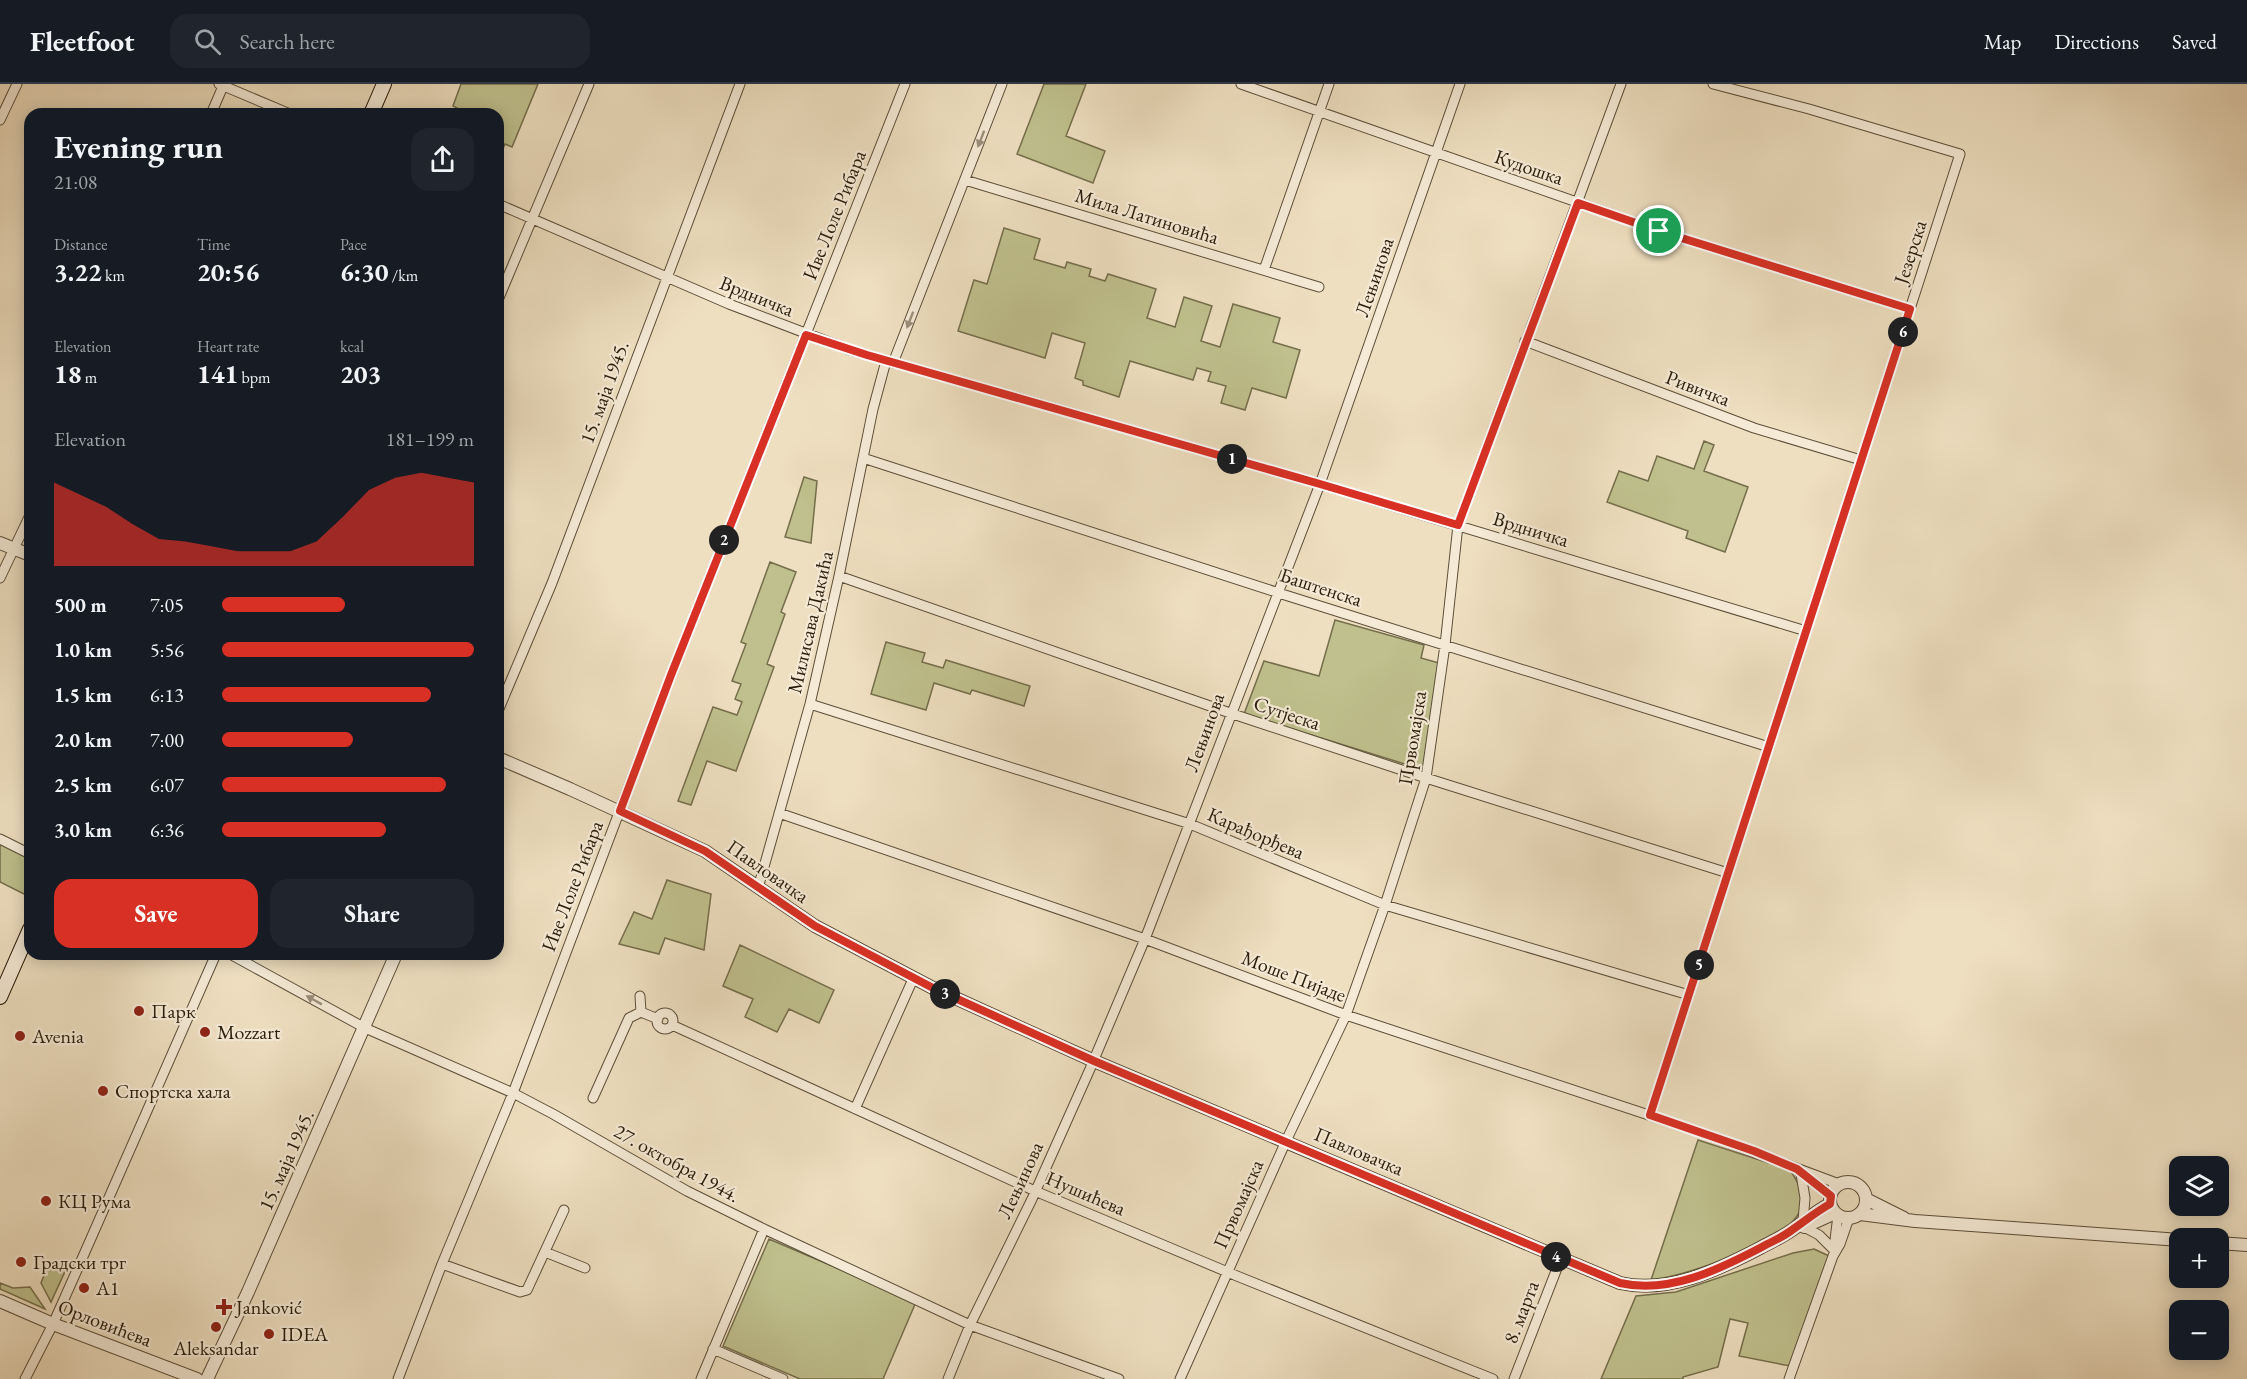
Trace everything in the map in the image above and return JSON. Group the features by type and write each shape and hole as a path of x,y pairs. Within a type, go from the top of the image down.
{"main road":[{"path":"374,108 384,84"},
{"path":"0,997 24,943"}],"street":[{"path":"0,120 16,84"},
{"path":"504,286 589,84"},
{"name":"15. маја 1945.","path":"504,697 556,573 740,84"},
{"name":"Иве Лоле Рибара","path":"398,1379 442,1264 513,1093 671,675 905,84"},
{"name":"Милисава Дакића","path":"758,888 810,704 873,409 1002,84"},
{"name":"Кудошка","path":"1241,84 1659,231 1910,309"},
{"path":"1264,270 1329,84"},
{"name":"Лењинова","path":"948,1379 970,1325 1035,1191 1094,1061 1145,939 1320,484 1460,84"},
{"name":"Првомајска","path":"1180,1379 1286,1141 1346,1015 1385,905 1426,778 1458,525 1621,84"},
{"name":"Језерска","path":"1650,1115 1960,154 1809,108 1713,84"},
{"path":"213,108 222,85 276,108"},
{"name":"Мила Латиновића","path":"965,180 1319,287"},
{"name":"Врдничка","path":"504,207 667,278 806,335 890,362 1320,484 1806,631"},
{"name":"Ривичка","path":"1525,341 1754,428 1861,460"},
{"name":"Баштенска","path":"863,458 1277,592 1769,747"},
{"path":"0,578 24,529"},
{"path":"0,543 24,553"},
{"name":"Сутјеска","path":"839,576 1230,713 1426,778 1728,873"},
{"name":"Карађорђева","path":"810,704 1190,824 1385,905 1689,995"},
{"name":"Павловачка","path":"504,761 705,851 809,923 913,979 1094,1061 1620,1283 1656,1286 1712,1271 1742,1258 1800,1225 1840,1210 1839,1184"},
{"name":"Моше Пијаде","path":"779,813 1145,939 1346,1015 1650,1115 1754,1151 1799,1171 1839,1184"},
{"path":"0,839 24,851"},
{"path":"25,1379 53,1324 213,960"},
{"name":"27. октобра 1944.","path":"241,960 365,1028 513,1093 687,1191 764,1229 970,1325 1119,1379"},
{"name":"15. маја 1945.","path":"207,1379 248,1293 393,960"},
{"path":"855,1109 913,979"},
{"path":"593,1098 629,1018 640,1012 640,996"},
{"name":"Нушићева","path":"640,1012 658,1019 658,1025 662,1029 668,1029 672,1025 1035,1191 1493,1379"},
{"path":"1799,1171 1805,1198 1800,1225 1821,1238 1834,1253"},
{"name":"Моше Пијаде","path":"1799,1171 1840,1210"},
{"path":"1839,1184 1855,1183 1863,1189 1866,1199 1865,1208 1840,1210"},
{"path":"1866,1199 1905,1219"},
{"path":"442,1264 524,1292 530,1285 564,1210"},
{"path":"1840,1210 1895,1220 2169,1239"},
{"path":"1789,1379 1834,1253 1840,1210"},
{"path":"701,1379 764,1229"},
{"path":"2229,1243 2247,1245"},
{"path":"545,1252 585,1268"},
{"name":"8. марта","path":"1514,1379 1561,1258"},
{"name":"Орловићева","path":"0,1301 53,1324 197,1379"},
{"path":"713,1350 783,1379"}],"green space":[{"path":"461,84 538,84 512,147 505,144 504,146 504,108 457,108 453,106"},
{"path":"1044,84 1086,84 1066,136 1105,151 1093,183 1017,154"},
{"path":"1004,228 1040,239 1034,259 1065,268 1067,262 1091,269 1089,276 1105,281 1108,274 1156,289 1147,318 1175,327 1184,297 1212,306 1201,341 1220,347 1233,304 1280,318 1273,342 1300,350 1286,398 1252,388 1245,410 1221,403 1226,386 1208,381 1211,372 1197,368 1193,380 1130,361 1119,397 1083,385 1083,381 1075,378 1085,343 1052,333 1045,358 958,331 974,280 987,284"},
{"path":"1704,441 1714,445 1704,471 1748,487 1725,552 1686,538 1688,531 1607,502 1619,471 1648,481 1657,456 1694,469"},
{"path":"804,477 817,481 811,543 785,537"},
{"path":"770,562 796,572 781,612 785,614 767,664 774,667 736,771 707,761 691,805 678,801 713,707 737,715 742,702 735,699 741,684 732,681 746,644 741,642"},
{"path":"1335,620 1424,645 1421,658 1439,663 1424,770 1244,714 1264,661 1319,676"},
{"path":"886,642 925,653 922,662 943,668 946,660 1030,686 1024,706 972,690 970,694 934,683 926,710 871,694"},
{"path":"0,842 24,854 24,894 0,882"},
{"path":"667,880 711,894 704,950 665,938 659,954 619,944 634,912 652,919"},
{"path":"740,945 834,990 819,1023 789,1009 777,1032 745,1017 753,999 723,986"},
{"path":"1698,1140 1790,1170 1801,1190 1802,1207 1786,1228 1757,1246 1701,1268 1651,1280"},
{"path":"769,1239 916,1302 883,1379 800,1379 723,1346"},
{"path":"1814,1249 1829,1256 1790,1366 1739,1356 1748,1323 1730,1319 1718,1367 1683,1377 1683,1379 1601,1379 1636,1296 1676,1292 1793,1253"},
{"path":"68,1265 51,1302 41,1283 46,1270"},
{"path":"0,1283 13,1288 30,1287 45,1309 0,1289"}],"place":[{"name":"Парк","path":"139,1011"},
{"name":"Mozzart","path":"205,1032"},
{"name":"Avenia","path":"20,1036"},
{"name":"Спортска хала","path":"103,1091"},
{"name":"КЦ Рума","path":"46,1201"},
{"name":"Градски трг","path":"21,1262"},
{"name":"A1","path":"84,1288"},
{"name":"Janković","path":"224,1307"},
{"name":"Aleksandar","path":"216,1327"},
{"name":"IDEA","path":"269,1334"}],"route":[{"path":"1578,203 1659,231 1910,309 1650,1115 1754,1151 1797,1169 1831,1196 1830,1204 1791,1231 1742,1258 1696,1276 1656,1286 1620,1283 1094,1061 933,988 877,961 815,926 705,851 620,811 671,675 806,335 867,355 1458,525 1578,203"}]}
